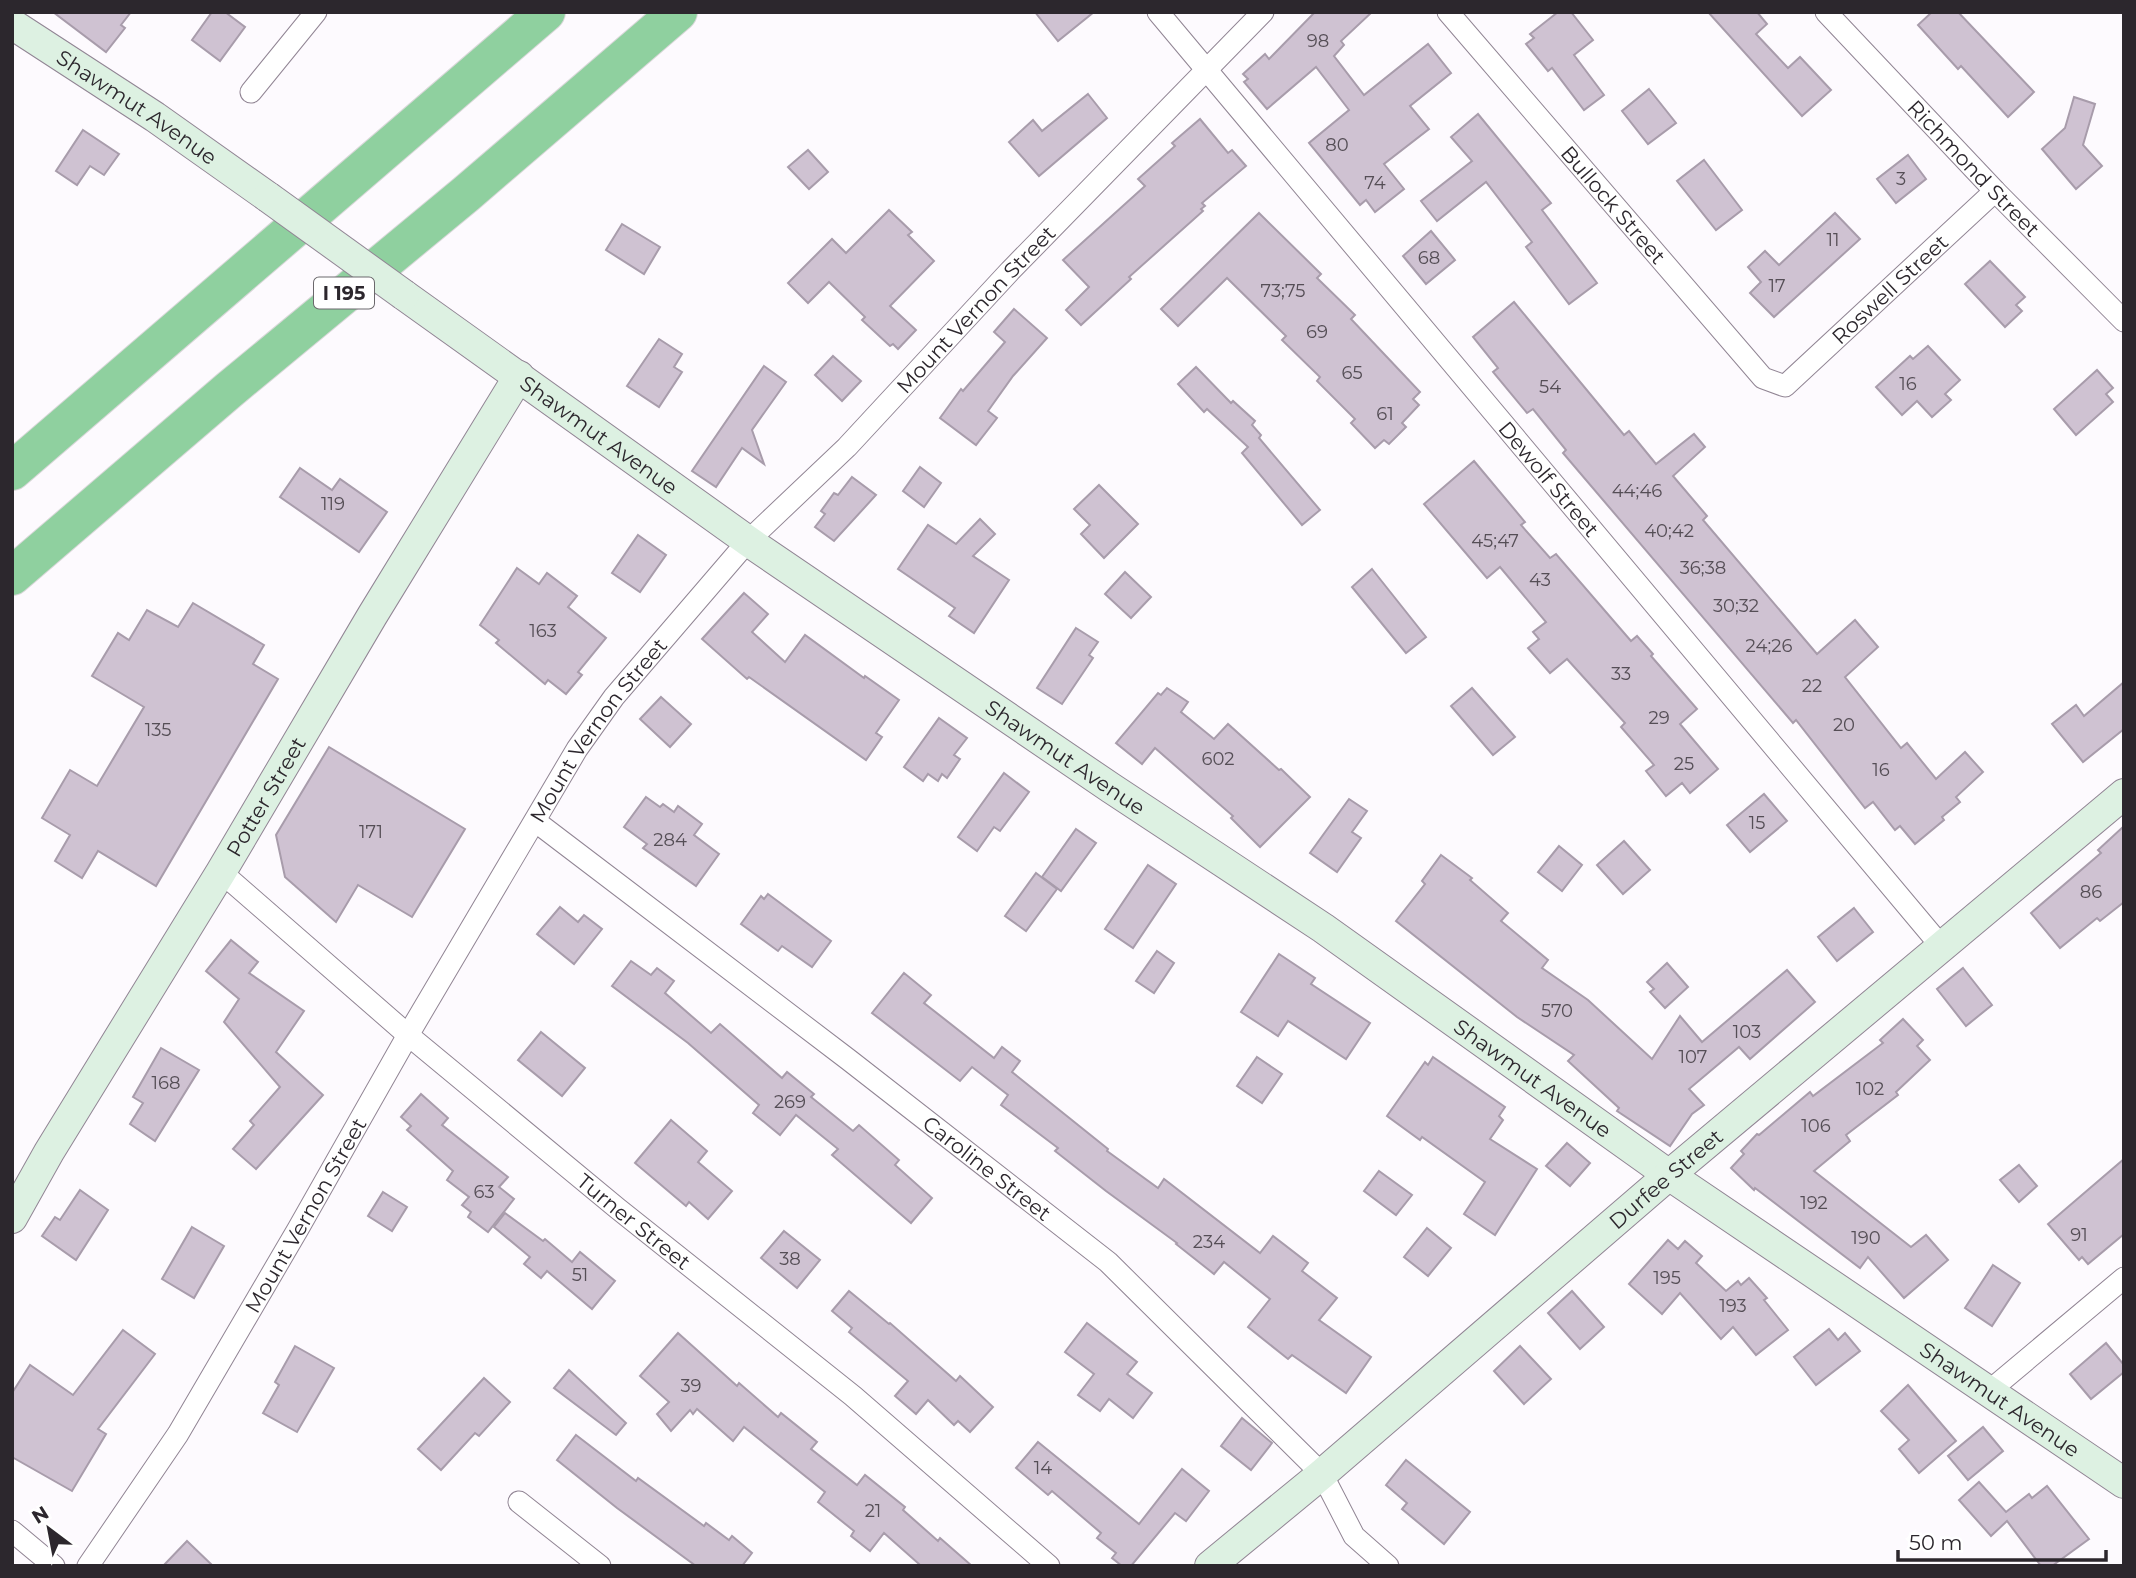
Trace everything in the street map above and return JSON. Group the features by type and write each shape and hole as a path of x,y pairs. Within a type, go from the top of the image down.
{"highway":[{"path":"12,471 546,12"},
{"name":"I 195","path":"12,576 678,12"}],"main road":[{"name":"Shawmut Avenue","path":"12,24 155,117 748,541 1111,788 1323,928 1669,1175 2124,1483"},
{"name":"Potter Street","path":"12,1217 519,376"},
{"name":"Durfee Street","path":"1209,1566 1322,1474 1669,1175 2124,794"}],"street":[{"path":"251,92 316,12"},
{"name":"Dewolf Street","path":"1158,12 1941,946"},
{"name":"Mount Vernon Street","path":"88,1566 178,1434 577,749 614,697 748,541 847,447 1010,271 1263,12"},
{"name":"Bullock Street","path":"1448,12 1763,379 1785,386"},
{"name":"Richmond Street","path":"1826,12 1994,191 2124,321"},
{"name":"Roswell Street","path":"1785,386 1994,191"},
{"name":"Caroline Street","path":"535,821 839,1052 1108,1262 1322,1474 1354,1536 1388,1566"},
{"name":"Turner Street","path":"221,872 408,1035 617,1208 853,1396 1049,1566"},
{"path":"1988,1392 2124,1278"},
{"path":"519,1502 600,1566"},
{"path":"12,1531 54,1566"}],"building":[{"path":"53,12 131,12 121,25 125,28 106,52"},
{"path":"212,12 225,12 245,27 220,61 192,40"},
{"path":"1035,12 1094,12 1058,41"},
{"path":"1315,12 1372,12 1341,41 1344,45 1334,56 1364,95 1428,44 1451,73 1410,106 1429,129 1384,164 1404,189 1375,212 1366,200 1360,205 1309,143 1349,110 1316,67 1267,109 1244,82 1248,79 1243,74 1265,54 1269,59"},
{"path":"1558,12 1571,12 1593,40 1574,55 1604,95 1584,110 1552,68 1548,71 1526,44 1534,38 1530,34"},
{"path":"1708,12 1757,12 1767,24 1756,34 1788,68 1800,57 1831,90 1802,116"},
{"path":"1932,12 1958,12 2034,92 2008,117 1961,66 1958,69 1918,25"},
{"path":"1649,89 1676,123 1648,144 1622,111"},
{"path":"1088,94 1107,118 1039,176 1009,142 1033,120 1042,131"},
{"path":"2074,97 2095,104 2083,145 2102,166 2076,189 2042,149 2065,128"},
{"path":"1478,114 1551,203 1542,210 1597,283 1569,304 1526,247 1532,242 1486,182 1437,221 1421,201 1472,161 1451,137"},
{"path":"1200,119 1228,153 1232,150 1246,166 1202,203 1205,206 1201,209 1203,211 1129,277 1131,279 1081,325 1066,310 1089,287 1063,260 1145,186 1138,179 1175,146 1172,143"},
{"path":"83,130 119,154 104,175 90,166 77,185 56,171"},
{"path":"808,150 828,172 809,189 788,167"},
{"path":"1908,155 1926,179 1896,203 1877,179"},
{"path":"1704,160 1742,210 1716,230 1677,181"},
{"path":"889,210 912,232 908,235 934,261 890,306 916,330 898,349 893,344 890,346 862,320 865,317 829,282 808,303 788,283 832,239 846,253"},
{"path":"1259,213 1321,274 1317,278 1355,315 1351,319 1420,392 1413,399 1419,405 1402,423 1406,427 1389,444 1384,440 1375,448 1351,423 1355,419 1317,381 1320,377 1282,340 1286,336 1227,278 1178,326 1161,309"},
{"path":"1835,213 1860,239 1774,317 1750,293 1761,282 1748,267 1765,251 1779,265"},
{"path":"622,224 660,247 644,274 606,250"},
{"path":"1431,231 1455,260 1426,284 1403,256"},
{"path":"1990,261 2025,297 2016,305 2022,311 2005,327 1965,284"},
{"path":"1514,302 1624,435 1629,431 1656,464 1694,434 1705,447 1673,476 1707,516 1703,520 1817,654 1855,620 1878,647 1845,677 1901,748 1907,743 1936,779 1965,752 1983,772 1956,797 1960,802 1942,817 1944,820 1915,844 1900,826 1895,830 1873,802 1865,808 1796,720 1793,723 1563,453 1566,450 1533,409 1527,413 1493,372 1498,368 1473,337"},
{"path":"1014,309 1047,338 1013,376 988,411 997,418 976,445 940,418 961,389 963,391 1005,342 994,332"},
{"path":"659,339 682,354 674,367 682,372 659,407 627,386"},
{"path":"1928,346 1960,380 1945,394 1951,400 1932,417 1917,401 1902,415 1876,387 1910,356 1913,359"},
{"path":"833,356 861,381 842,401 815,375"},
{"path":"764,366 786,382 752,430 764,464 742,448 716,487 692,471"},
{"path":"1196,367 1231,403 1233,401 1255,421 1252,425 1261,435 1259,438 1320,510 1302,525 1242,453 1248,447 1207,409 1204,412 1178,384"},
{"path":"2097,370 2113,388 2106,394 2113,402 2076,435 2054,409"},
{"path":"1474,461 1525,522 1521,525 1550,558 1556,554 1631,641 1637,636 1697,709 1680,724 1718,769 1690,793 1682,783 1666,796 1646,771 1654,765 1621,727 1625,723 1567,659 1550,673 1528,648 1539,639 1533,632 1546,622 1500,567 1487,578 1424,504"},
{"path":"920,467 941,483 924,507 903,491"},
{"path":"300,468 332,490 340,479 387,512 359,552 280,497"},
{"path":"852,477 876,495 834,541 815,527 825,514 821,511 834,493 838,495"},
{"path":"1099,485 1138,524 1104,558 1081,534 1090,525 1074,509"},
{"path":"980,519 995,534 973,556 1009,580 974,633 949,616 955,608 898,569 928,525 956,544"},
{"path":"638,535 666,555 640,592 612,573"},
{"path":"517,568 539,584 547,573 577,596 568,607 606,638 578,672 582,675 566,694 548,680 545,684 496,643 499,640 480,625"},
{"path":"1372,569 1426,637 1406,653 1352,587"},
{"path":"1125,572 1151,597 1131,618 1105,594"},
{"path":"744,593 768,614 752,632 785,662 805,635 899,700 876,733 882,737 866,760 749,677 747,679 702,639"},
{"path":"193,603 264,645 253,664 278,679 156,886 98,851 82,878 55,861 70,835 42,818 70,770 97,786 144,707 92,676 118,633 129,640 147,610 178,627"},
{"path":"1076,628 1098,642 1089,655 1093,658 1062,704 1037,688"},
{"path":"2124,682 2124,729 2083,762 2052,724 2076,705 2084,716"},
{"path":"1167,688 1188,702 1181,712 1214,739 1228,724 1310,797 1260,847 1231,818 1233,816 1155,748 1142,764 1116,743 1158,693 1161,695"},
{"path":"1472,688 1515,737 1493,755 1451,706"},
{"path":"661,697 691,724 670,747 640,719"},
{"path":"939,718 967,738 954,755 960,759 947,778 942,774 938,781 928,774 923,781 904,767"},
{"path":"329,747 465,829 412,917 358,885 336,922 285,877 276,835"},
{"path":"1004,773 1029,792 1000,831 994,827 977,851 958,837"},
{"path":"1764,794 1787,821 1750,852 1727,825"},
{"path":"646,797 660,807 663,804 674,812 678,806 702,824 694,835 719,854 696,886 643,848 647,844 624,827"},
{"path":"1349,799 1367,811 1352,832 1361,838 1337,872 1310,853"},
{"path":"2124,826 2124,902 2100,921 2097,918 2060,948 2031,913 2101,853 2098,850"},
{"path":"1076,829 1096,843 1061,891 1042,877"},
{"path":"1624,841 1650,870 1623,894 1597,865"},
{"path":"1559,846 1582,865 1562,891 1538,872"},
{"path":"1441,855 1472,878 1470,880 1508,913 1501,921 1548,960 1542,968 1588,1000 1652,1059 1680,1016 1702,1042 1787,970 1815,1002 1750,1059 1739,1047 1689,1089 1704,1105 1692,1114 1670,1146 1617,1111 1619,1108 1568,1061 1574,1055 1517,1017 1396,921 1425,884 1422,881"},
{"path":"1148,865 1176,884 1133,948 1105,929"},
{"path":"1036,873 1057,889 1026,931 1005,916"},
{"path":"768,894 831,941 812,967 782,946 778,951 741,924 761,896 764,899"},
{"path":"560,907 578,922 584,915 602,929 574,964 537,934"},
{"path":"1854,908 1873,932 1837,961 1818,937"},
{"path":"231,940 258,962 249,973 304,1011 276,1052 323,1095 256,1169 233,1149 254,1125 250,1121 280,1087 224,1022 239,999 206,971"},
{"path":"1157,951 1174,963 1154,993 1136,981"},
{"path":"1279,954 1315,978 1311,984 1370,1023 1346,1059 1288,1021 1278,1036 1241,1012"},
{"path":"631,961 651,975 657,968 674,981 665,993 711,1033 720,1024 782,1078 787,1072 814,1094 811,1097 853,1131 859,1125 899,1160 895,1165 932,1198 911,1223 832,1155 838,1149 796,1115 780,1135 753,1113 759,1105 688,1043 612,986"},
{"path":"1667,963 1688,987 1665,1008 1650,992 1654,989 1647,982"},
{"path":"1963,968 1992,1005 1966,1026 1937,989"},
{"path":"904,973 931,995 924,1003 994,1058 1002,1047 1020,1061 1012,1072 1108,1149 1107,1151 1158,1188 1164,1179 1260,1253 1273,1236 1308,1263 1302,1271 1337,1298 1319,1320 1371,1357 1346,1393 1292,1355 1288,1359 1248,1327 1270,1299 1224,1262 1214,1274 1055,1151 1058,1148 1001,1105 1008,1095 972,1067 960,1081 872,1013"},
{"path":"1903,1019 1923,1040 1917,1046 1930,1060 1896,1092 1898,1095 1846,1135 1850,1141 1814,1171 1911,1247 1926,1235 1948,1260 1904,1298 1868,1257 1860,1268 1755,1188 1754,1190 1731,1168 1744,1154 1741,1151 1757,1134 1810,1092 1813,1096 1883,1043 1880,1040"},
{"path":"541,1032 585,1068 562,1096 518,1060"},
{"path":"161,1048 199,1070 155,1141 130,1124 143,1103 133,1097"},
{"path":"1257,1057 1282,1074 1262,1103 1237,1086"},
{"path":"1433,1057 1505,1107 1499,1116 1503,1120 1490,1139 1537,1169 1495,1235 1464,1214 1485,1182 1422,1137 1420,1140 1387,1116 1425,1062 1428,1065"},
{"path":"421,1094 448,1118 442,1125 508,1177 499,1187 514,1199 488,1232 468,1217 471,1212 462,1205 469,1197 447,1180 453,1171 407,1130 411,1126 401,1117"},
{"path":"671,1120 707,1151 698,1162 732,1191 708,1219 689,1202 686,1206 635,1163"},
{"path":"1567,1143 1590,1163 1570,1186 1546,1166"},
{"path":"2124,1159 2124,1234 2088,1264 2082,1257 2079,1260 2048,1224"},
{"path":"2019,1165 2037,1186 2019,1202 2000,1180"},
{"path":"1379,1171 1412,1195 1396,1215 1364,1191"},
{"path":"80,1190 108,1210 76,1260 42,1236 55,1217 60,1220"},
{"path":"383,1192 407,1207 392,1231 368,1216"},
{"path":"505,1213 543,1241 545,1239 572,1262 580,1252 615,1281 592,1309 547,1271 541,1278 524,1264 530,1257 494,1227"},
{"path":"192,1227 224,1246 194,1298 162,1279"},
{"path":"1427,1228 1451,1248 1428,1276 1404,1257"},
{"path":"784,1231 820,1260 797,1288 761,1258"},
{"path":"1668,1240 1678,1249 1685,1241 1702,1256 1696,1263 1726,1291 1738,1281 1741,1285 1749,1278 1767,1298 1764,1300 1788,1330 1756,1355 1733,1327 1721,1339 1680,1293 1662,1314 1629,1284"},
{"path":"1993,1265 2020,1283 1992,1326 1965,1308"},
{"path":"849,1291 956,1381 960,1376 993,1407 970,1432 958,1421 954,1425 928,1400 916,1414 895,1396 908,1381 849,1332 852,1328 832,1311"},
{"path":"1572,1291 1604,1327 1580,1349 1548,1313"},
{"path":"1087,1323 1137,1362 1127,1374 1152,1393 1133,1418 1109,1399 1100,1411 1078,1395 1094,1374 1065,1352"},
{"path":"1829,1329 1838,1340 1845,1333 1860,1351 1816,1385 1794,1357"},
{"path":"123,1330 155,1354 98,1429 106,1434 72,1491 12,1457 12,1393 30,1365 73,1395"},
{"path":"678,1333 737,1386 739,1383 778,1417 781,1413 817,1442 811,1449 857,1485 865,1475 905,1507 903,1510 938,1541 940,1538 972,1566 917,1566 919,1564 884,1533 870,1551 851,1536 854,1531 818,1502 825,1492 744,1427 733,1441 697,1409 693,1414 690,1410 671,1431 657,1414 669,1402 640,1376"},
{"path":"2106,1343 2124,1365 2124,1372 2091,1399 2070,1374"},
{"path":"295,1346 334,1368 297,1432 263,1413 279,1385 275,1382"},
{"path":"1520,1346 1551,1379 1524,1404 1494,1371"},
{"path":"569,1370 626,1423 616,1435 554,1388"},
{"path":"484,1378 510,1402 479,1436 475,1433 441,1470 418,1449"},
{"path":"1908,1385 1956,1441 1919,1473 1899,1449 1909,1440 1881,1411"},
{"path":"1242,1418 1272,1443 1251,1470 1221,1446"},
{"path":"1983,1427 2003,1451 1968,1480 1948,1456"},
{"path":"576,1435 636,1481 638,1478 704,1526 706,1523 729,1540 732,1536 752,1553 742,1566 696,1566 557,1460"},
{"path":"1038,1442 1139,1524 1182,1469 1209,1491 1186,1521 1175,1513 1131,1566 1122,1566 1112,1558 1116,1553 1097,1538 1101,1533 1052,1491 1048,1495 1016,1468"},
{"path":"1406,1460 1470,1512 1444,1544 1402,1509 1407,1503 1386,1485"},
{"path":"1979,1482 2006,1512 2029,1494 2032,1498 2047,1486 2089,1539 2052,1566 2041,1566 2007,1521 1991,1536 1959,1500"},
{"path":"187,1541 213,1566 163,1566"}]}
